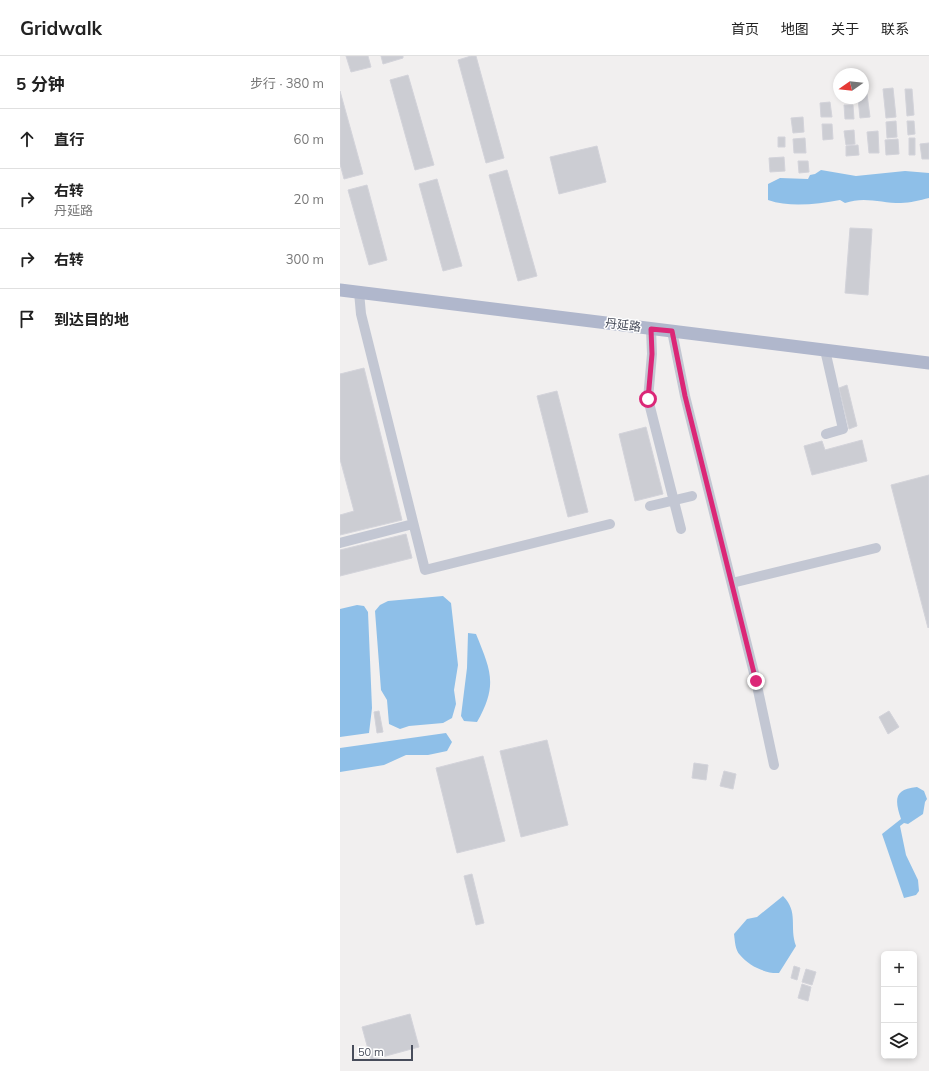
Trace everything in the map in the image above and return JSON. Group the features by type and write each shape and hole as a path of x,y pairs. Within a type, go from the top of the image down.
{"main road":[{"name":"丹延路","path":"340,290 929,363"}],"street":[{"path":"359,292 361,314 425,570 610,524"},
{"path":"651,329 652,354 648,399 681,529"},
{"path":"672,331 685,396 756,681 774,766"},
{"path":"824,350 843,429 826,434"},
{"path":"650,506 692,496"},
{"path":"340,543 413,524"},
{"path":"732,583 876,548"}],"water":[{"path":"821,170 856,176 905,171 929,173 929,198 904,203 859,200 845,203 840,200 795,205 768,200 768,184 780,178 808,179 810,175"},
{"path":"443,596 451,603 458,665 454,690 456,704 452,718 443,723 409,726 400,729 389,724 387,700 381,690 375,611 380,605 388,601"},
{"path":"357,605 364,606 368,612 372,708 369,733 340,737 340,609"},
{"path":"468,633 476,634 485,658 490,678 488,698 477,722 464,721 461,716 467,668"},
{"path":"446,733 452,742 447,751 428,755 406,755 384,765 340,772 340,748"},
{"path":"917,787 924,791 927,799 923,814 908,824 904,823 900,826 906,855 918,880 919,891 916,895 904,898 882,834 901,819 897,801 900,793 909,788"},
{"path":"783,896 791,908 796,946 779,973 763,971 748,963 738,953 734,934 747,919 757,917"}],"building":[{"path":"346,56 368,56 371,67 351,72"},
{"path":"381,56 403,56 403,58 383,64"},
{"path":"476,56 504,158 486,163 458,60"},
{"path":"408,75 434,165 415,170 390,80"},
{"path":"893,88 896,117 886,118 883,89"},
{"path":"905,89 912,89 914,115 907,116"},
{"path":"340,91 363,174 344,179 340,164"},
{"path":"830,102 832,117 821,117 820,103"},
{"path":"859,104 868,104 870,117 860,118"},
{"path":"844,105 853,105 854,119 845,119"},
{"path":"803,117 804,132 793,133 791,118"},
{"path":"896,121 897,137 887,138 886,122"},
{"path":"907,121 914,121 915,134 908,135"},
{"path":"822,124 832,124 833,139 823,140"},
{"path":"854,130 855,144 846,145 844,131"},
{"path":"878,131 879,153 869,153 867,132"},
{"path":"778,137 785,137 785,147 778,147"},
{"path":"805,138 806,153 794,153 793,139"},
{"path":"909,138 915,138 915,155 909,155"},
{"path":"898,139 899,154 886,155 885,140"},
{"path":"929,143 929,159 922,159 920,144"},
{"path":"858,145 859,155 846,156 846,146"},
{"path":"597,146 606,182 559,194 550,157"},
{"path":"784,157 785,171 770,172 769,158"},
{"path":"798,161 808,161 809,172 799,173"},
{"path":"507,170 537,276 518,281 489,175"},
{"path":"437,179 462,266 443,271 419,184"},
{"path":"367,185 387,260 369,265 348,190"},
{"path":"850,228 872,229 868,295 845,293"},
{"path":"364,368 402,520 340,535 340,515 354,511 340,459 340,374"},
{"path":"847,385 857,426 849,429 839,388"},
{"path":"557,391 588,512 568,517 537,396"},
{"path":"646,427 663,494 635,501 619,434"},
{"path":"862,440 867,461 812,475 804,446 822,441 825,450"},
{"path":"929,475 929,627 928,628 891,485"},
{"path":"406,534 412,558 340,576 340,550"},
{"path":"379,711 383,732 377,733 374,712"},
{"path":"889,711 899,727 888,734 879,717"},
{"path":"547,740 568,825 521,837 500,751"},
{"path":"483,756 505,841 457,853 436,768"},
{"path":"694,763 708,765 706,780 692,778"},
{"path":"724,771 736,774 733,789 720,786"},
{"path":"472,874 484,923 476,925 464,876"},
{"path":"794,966 800,968 797,980 791,978"},
{"path":"806,969 816,972 812,985 802,982"},
{"path":"802,984 811,987 808,1001 798,998"},
{"path":"410,1014 419,1047 371,1060 362,1027"}],"route":[{"path":"648,399 652,354 651,329 672,331 685,396 756,681"}]}
